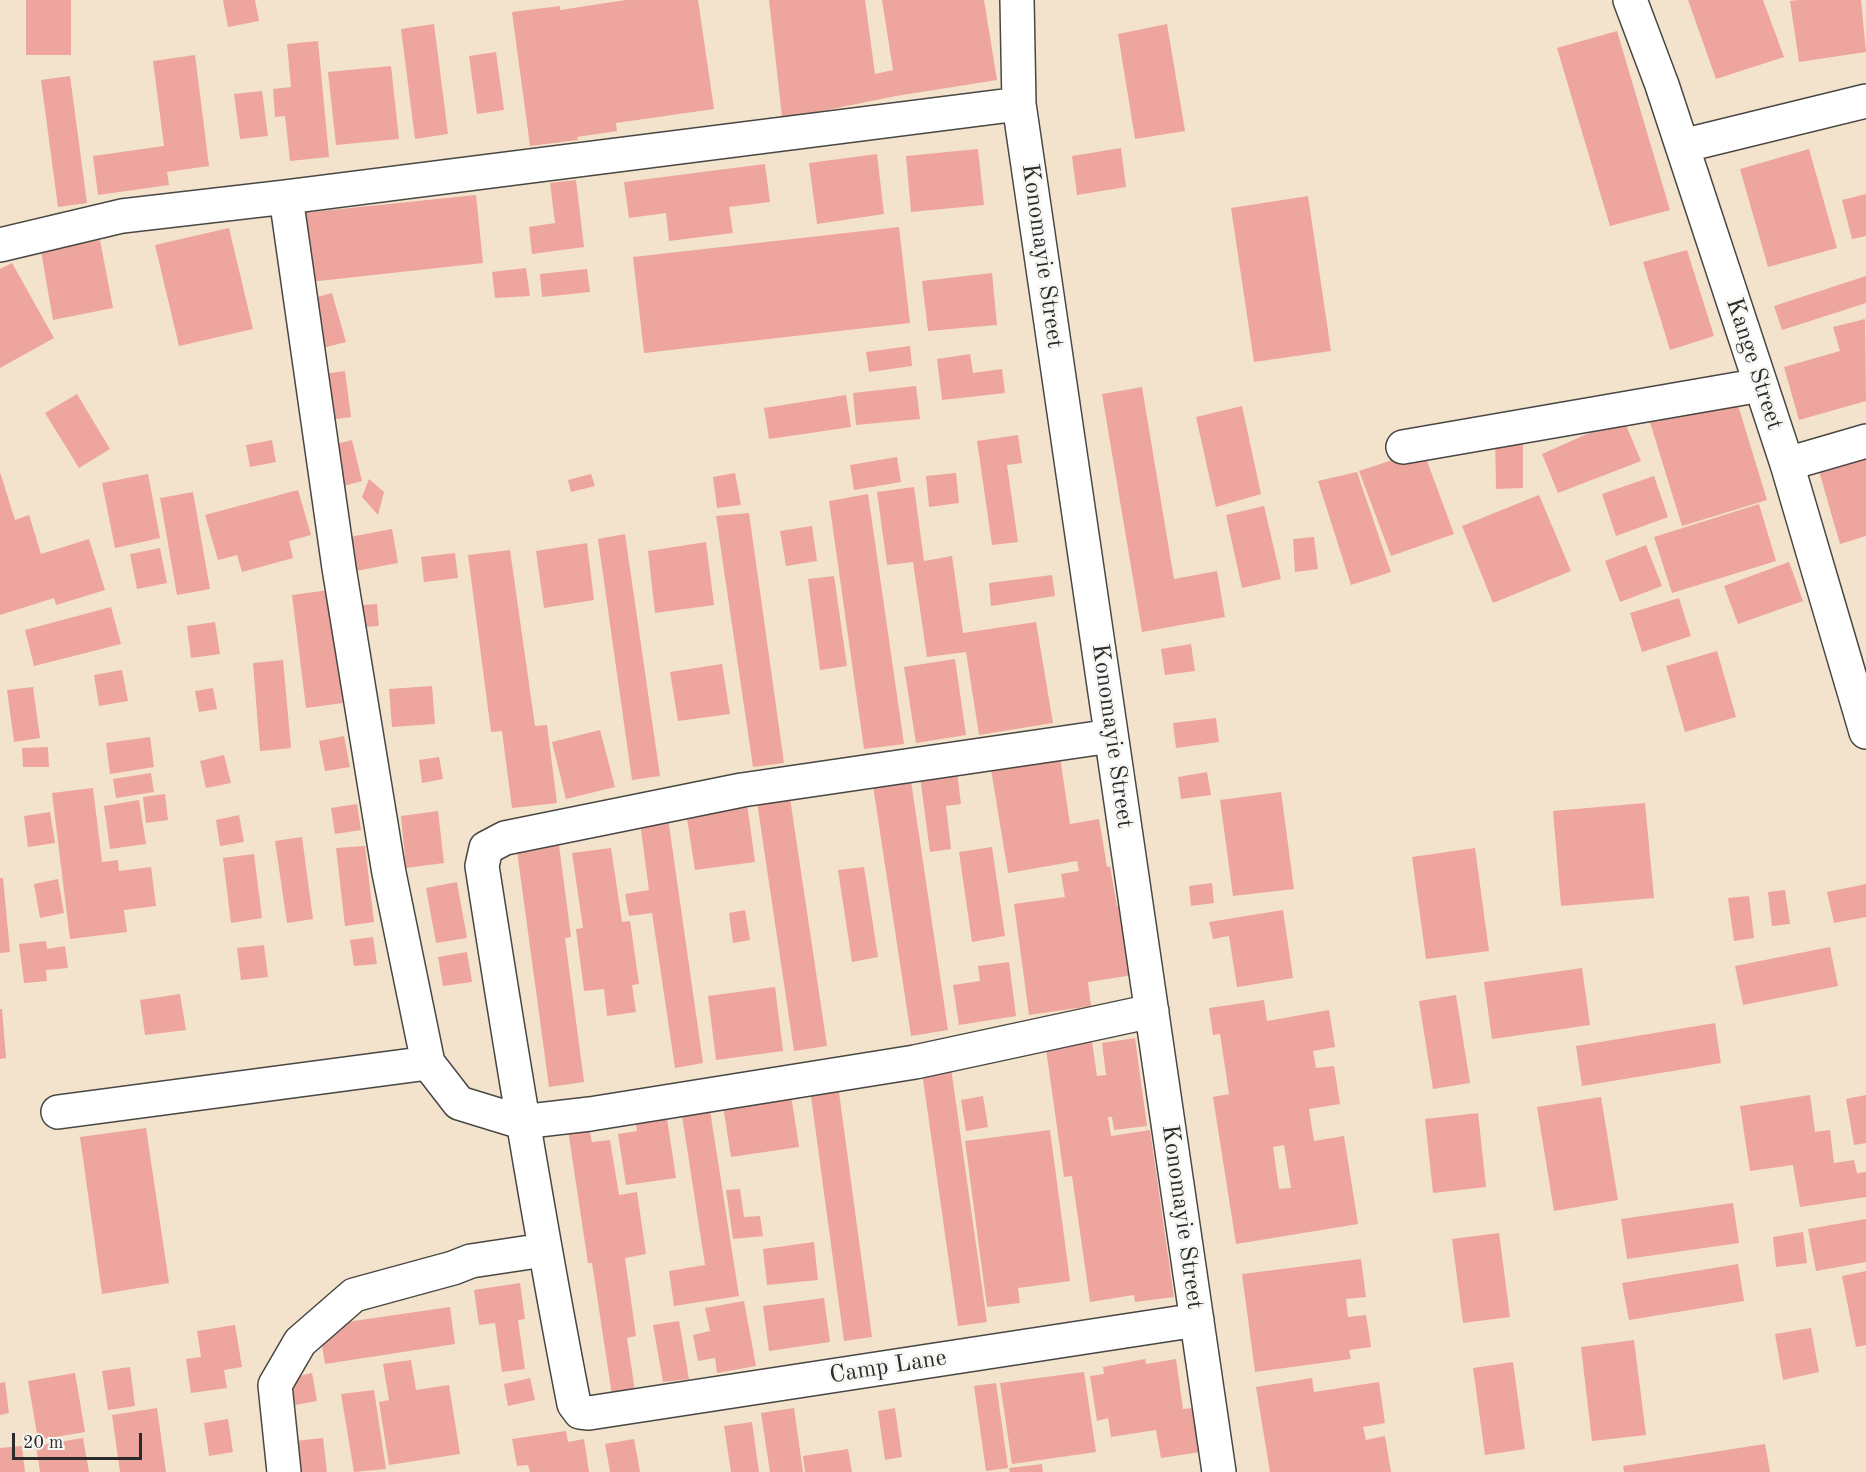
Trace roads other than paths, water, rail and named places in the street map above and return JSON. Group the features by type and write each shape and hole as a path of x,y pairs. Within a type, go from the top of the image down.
{"street":[{"name":"Konomayie Street","path":"1017,0 1019,104 1219,1472"},
{"name":"Kange Street","path":"1630,0 1682,146 1787,464 1866,732"},
{"path":"1682,146 1866,101"},
{"path":"0,245 122,216 1019,104"},
{"path":"286,197 339,568 385,849 428,1063 459,1103 521,1122 601,1112 915,1062 1152,1011"},
{"path":"1403,447 1761,385"},
{"path":"1787,464 1866,441"},
{"path":"284,1472 275,1385 300,1342 354,1295 471,1261 544,1251 521,1122 482,866 486,848 505,838 742,790 1112,736"},
{"path":"58,1112 428,1063"},
{"name":"Camp Lane","path":"544,1251 574,1404 580,1412 589,1413 1197,1320"}]}
